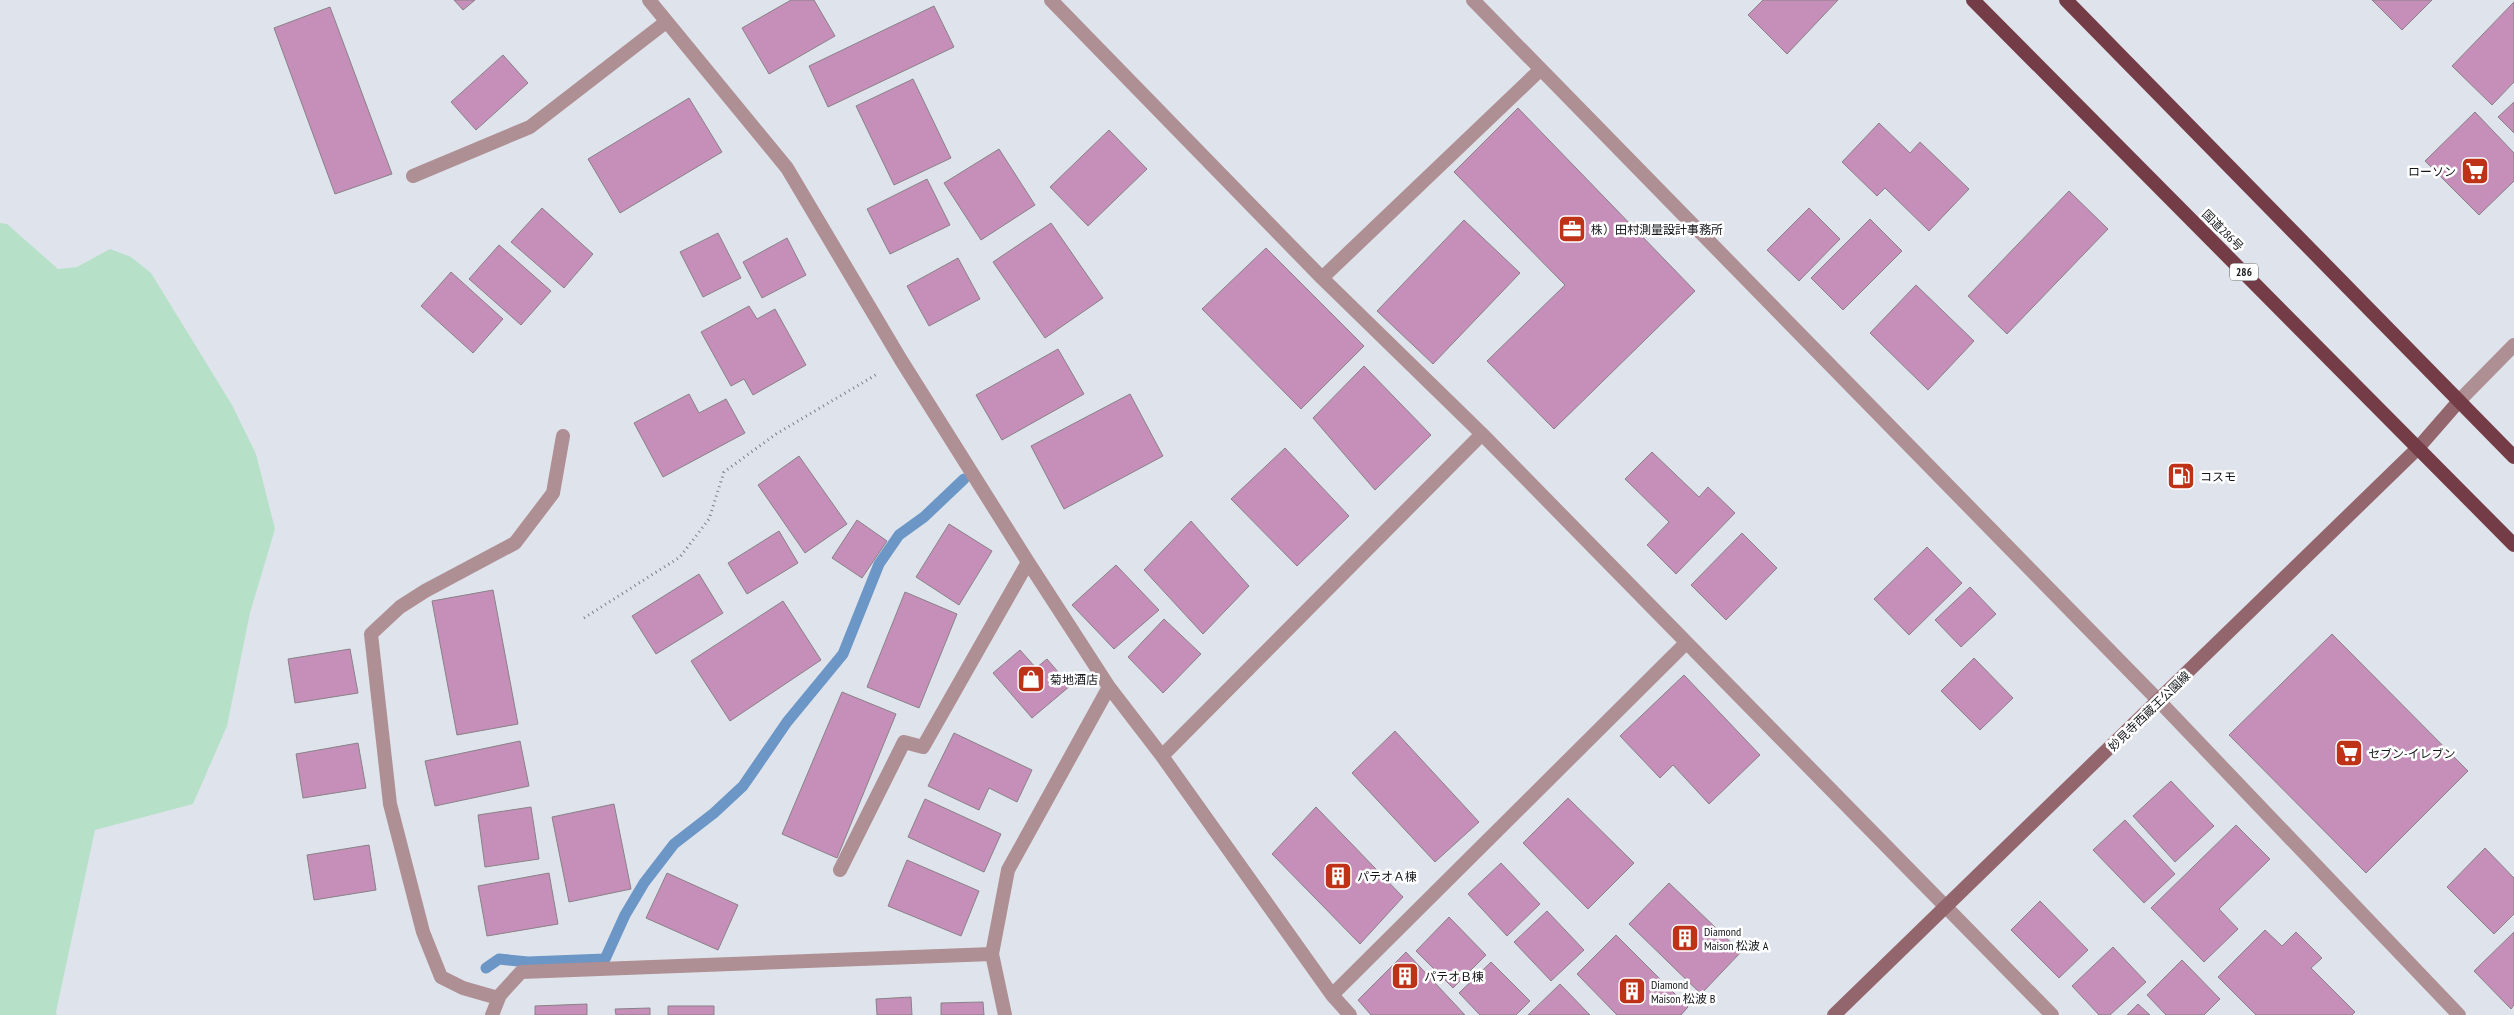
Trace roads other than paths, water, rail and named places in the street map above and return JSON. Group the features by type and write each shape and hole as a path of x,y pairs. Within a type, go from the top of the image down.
{"highway":[{"name":"国道286号","path":"1973,0 2514,546"},
{"path":"2066,0 2514,457"}],"main road":[{"name":"妙見寺西蔵王公園線","path":"1834,1015 2418,448 2459,401"}],"street":[{"path":"649,0 787,168 901,360 1109,687 1162,756 1332,995 1350,1015"},
{"path":"1051,0 1322,278 1482,434 2052,1015"},
{"path":"1473,0 2159,701 2460,1015"},
{"path":"413,176 530,127 666,22"},
{"path":"1322,278 1540,70"},
{"path":"2459,401 2514,345"},
{"path":"1162,756 1482,434"},
{"path":"498,998 463,988 441,977 423,932 390,804 371,634 400,607 425,591 515,543 553,493 563,436"},
{"path":"840,870 904,742 923,747 1028,562"},
{"path":"1332,995 1686,643"},
{"path":"1004,1015 992,954 1008,870 1109,687"},
{"path":"492,1015 498,998 521,972 992,954"}],"waterway":[{"path":"486,968 499,959 528,962 605,959 625,915 644,883 674,844 714,813 743,786 787,722 843,654 879,564 899,535 924,517 964,479"}],"place":[{"name":"ローソン","path":"2475,171"},
{"name":"株）田村測量設計事務所","path":"1572,229"},
{"name":"コスモ","path":"2181,476"},
{"name":"菊地酒店","path":"1031,679"},
{"name":"セブン-イレブン","path":"2349,753"},
{"name":"パテオＡ棟","path":"1338,876"},
{"name":"Diamond Maison 松波 A","path":"1685,938"},
{"name":"パテオＢ棟","path":"1405,976"},
{"name":"Diamond Maison 松波 B","path":"1632,991"}]}
